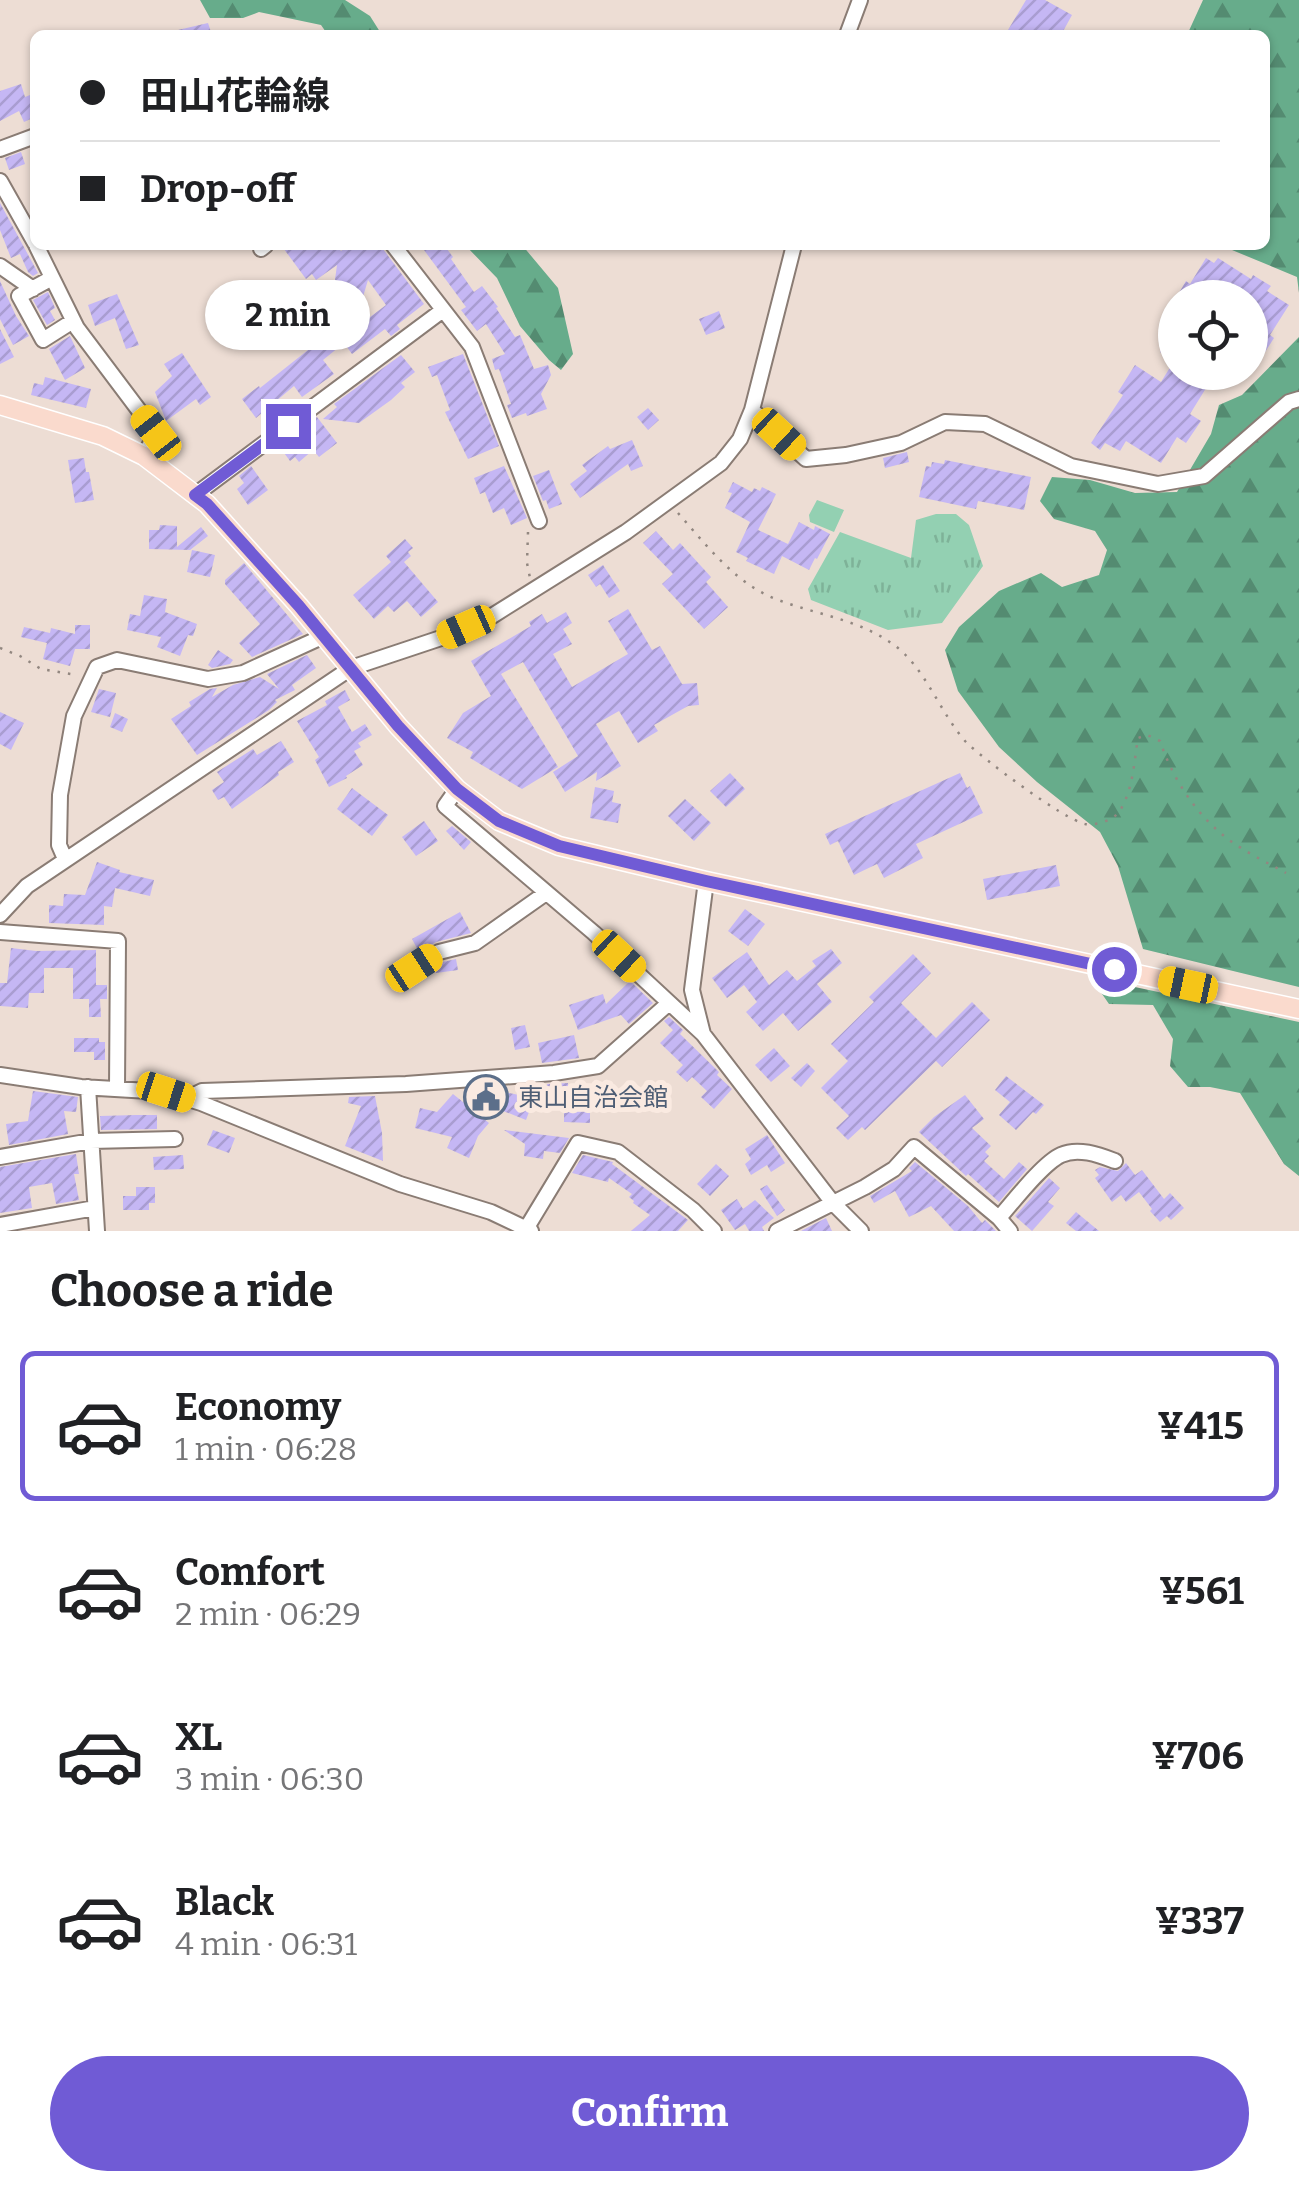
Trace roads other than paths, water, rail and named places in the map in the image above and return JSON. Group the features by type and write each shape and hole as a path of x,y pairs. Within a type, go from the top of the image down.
{"main road":[{"path":"0,404 103,436 144,456 195,495 324,636 398,726 457,789 499,821 559,846 706,881 1299,1009"}],"street":[{"path":"848,30 860,0"},
{"path":"0,148 30,138"},
{"path":"0,181 30,234"},
{"path":"39,250 73,321 156,433 144,456"},
{"path":"397,250 472,347 539,521"},
{"path":"0,915 26,886 351,668 492,616 626,532 721,462 740,439 752,410 793,250"},
{"path":"0,266 33,289"},
{"path":"52,278 19,296 43,340 73,321"},
{"path":"195,495 443,310"},
{"path":"752,410 806,459 901,444 945,422 985,424 1070,466 1158,484 1204,476 1289,402 1299,398"},
{"path":"65,859 59,845 60,796 74,716 97,668 116,660 208,679 243,673 324,636"},
{"path":"457,789 445,806 703,1034 833,1203 861,1231"},
{"path":"703,1034 692,990 706,881"},
{"path":"414,968 439,952 475,943 546,893"},
{"path":"0,932 118,942 118,1089"},
{"path":"186,1098 202,1090 406,1084 598,1066 670,1003"},
{"path":"0,1075 166,1092 400,1184 491,1212 528,1230 578,1142 618,1152 714,1231"},
{"path":"88,1087 96,1231"},
{"path":"0,1157 92,1142 175,1139"},
{"path":"777,1231 894,1169 914,1147 1010,1231"},
{"path":"998,1218 1062,1154 1096,1153 1115,1162"},
{"path":"0,1224 95,1208"}],"place":[{"name":"東山自治会館","path":"486,1097"}]}
